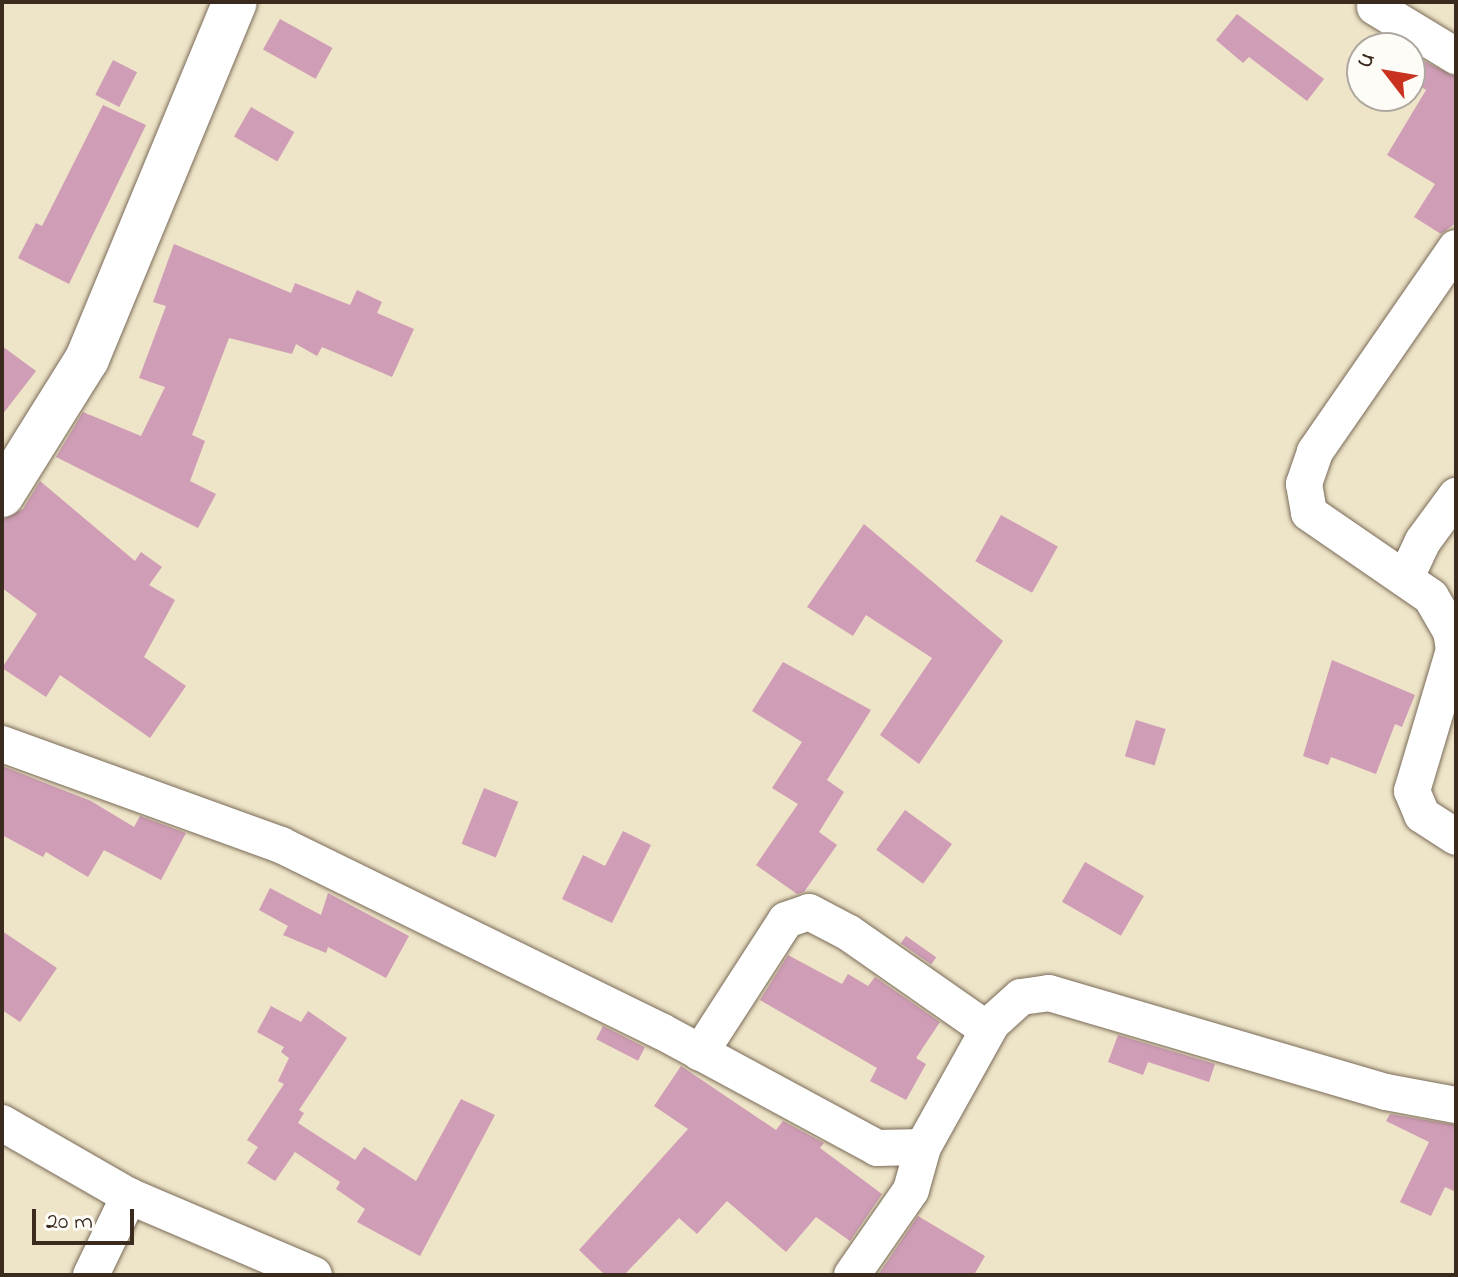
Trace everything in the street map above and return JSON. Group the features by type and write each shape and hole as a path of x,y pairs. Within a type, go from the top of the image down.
{"street":[{"path":"2,495 51,422 114,303 235,2"},
{"path":"1375,7 1456,56"},
{"path":"1456,248 1315,452 1304,484 1309,513 1431,597 1451,631 1454,650 1412,791 1422,815 1456,837"},
{"path":"1405,579 1423,541 1456,496"},
{"path":"2,744 281,845 700,1053 855,1140 899,1151 923,1147"},
{"path":"700,1053 783,924 809,912 849,933 988,1030"},
{"path":"852,1275 911,1190 923,1147 988,1030 1021,997 1049,993 1386,1092 1456,1105"},
{"path":"2,1123 129,1196 314,1275"},
{"path":"91,1275 129,1196"}],"building":[{"path":"1237,14 1324,79 1307,101 1249,57 1243,63 1216,40"},
{"path":"280,19 332,48 316,79 263,50"},
{"path":"113,60 137,72 119,107 95,95"},
{"path":"1426,62 1456,77 1456,223 1441,234 1414,217 1435,184 1387,155 1413,112 1426,112"},
{"path":"103,105 146,125 69,284 18,258 36,223 42,226"},
{"path":"251,107 294,132 277,161 234,136"},
{"path":"174,244 291,293 295,283 350,305 357,290 382,302 377,313 414,329 392,377 322,347 317,356 296,344 292,354 229,338 192,435 205,441 190,481 216,494 198,528 56,457 83,412 141,436 165,387 139,378 166,306 153,302"},
{"path":"2,346 36,371 2,415"},
{"path":"40,481 135,561 141,552 162,567 149,585 175,600 144,657 186,686 150,738 60,675 46,697 2,668 37,614 2,588 2,520 23,509"},
{"path":"1001,515 1058,547 1032,593 975,561"},
{"path":"864,524 1003,641 919,764 880,735 932,658 866,615 853,636 807,607"},
{"path":"1332,660 1415,695 1402,727 1395,724 1376,774 1331,757 1328,765 1303,756"},
{"path":"783,662 871,710 827,780 844,792 819,832 837,845 804,892 797,894 756,865 798,804 772,788 802,742 752,711"},
{"path":"1136,720 1166,729 1155,765 1125,756"},
{"path":"2,766 91,801 134,827 140,816 186,833 161,880 104,850 88,877 46,852 43,857 2,835"},
{"path":"484,788 518,802 496,857 462,844"},
{"path":"905,810 952,844 923,884 876,850"},
{"path":"623,831 651,845 612,923 562,899 583,855 605,866"},
{"path":"1085,862 1144,896 1121,936 1062,902"},
{"path":"270,888 321,915 328,893 409,936 386,978 328,947 326,953 283,935 288,926 259,910"},
{"path":"2,931 57,968 20,1022 2,1010"},
{"path":"906,936 936,957 931,965 901,943"},
{"path":"788,955 842,984 848,974 868,986 875,977 940,1022 916,1058 926,1064 906,1100 870,1081 877,1068 760,1000"},
{"path":"271,1006 301,1022 308,1011 347,1038 299,1110 304,1113 298,1123 355,1160 364,1147 416,1181 461,1099 495,1115 420,1256 357,1222 365,1209 336,1189 340,1182 295,1152 275,1181 247,1163 258,1147 247,1140 284,1084 278,1081 289,1058 281,1052 284,1047 257,1032"},
{"path":"603,1026 645,1047 638,1061 596,1039"},
{"path":"1118,1035 1215,1064 1209,1082 1148,1062 1143,1075 1108,1062"},
{"path":"681,1066 776,1130 783,1121 824,1143 820,1148 882,1194 850,1241 816,1217 786,1252 727,1201 697,1234 679,1218 624,1275 605,1275 579,1250 688,1129 654,1106"},
{"path":"1390,1114 1456,1125 1456,1192 1445,1187 1431,1216 1400,1202 1429,1142 1386,1121"},
{"path":"918,1216 985,1256 974,1275 878,1275"}]}
